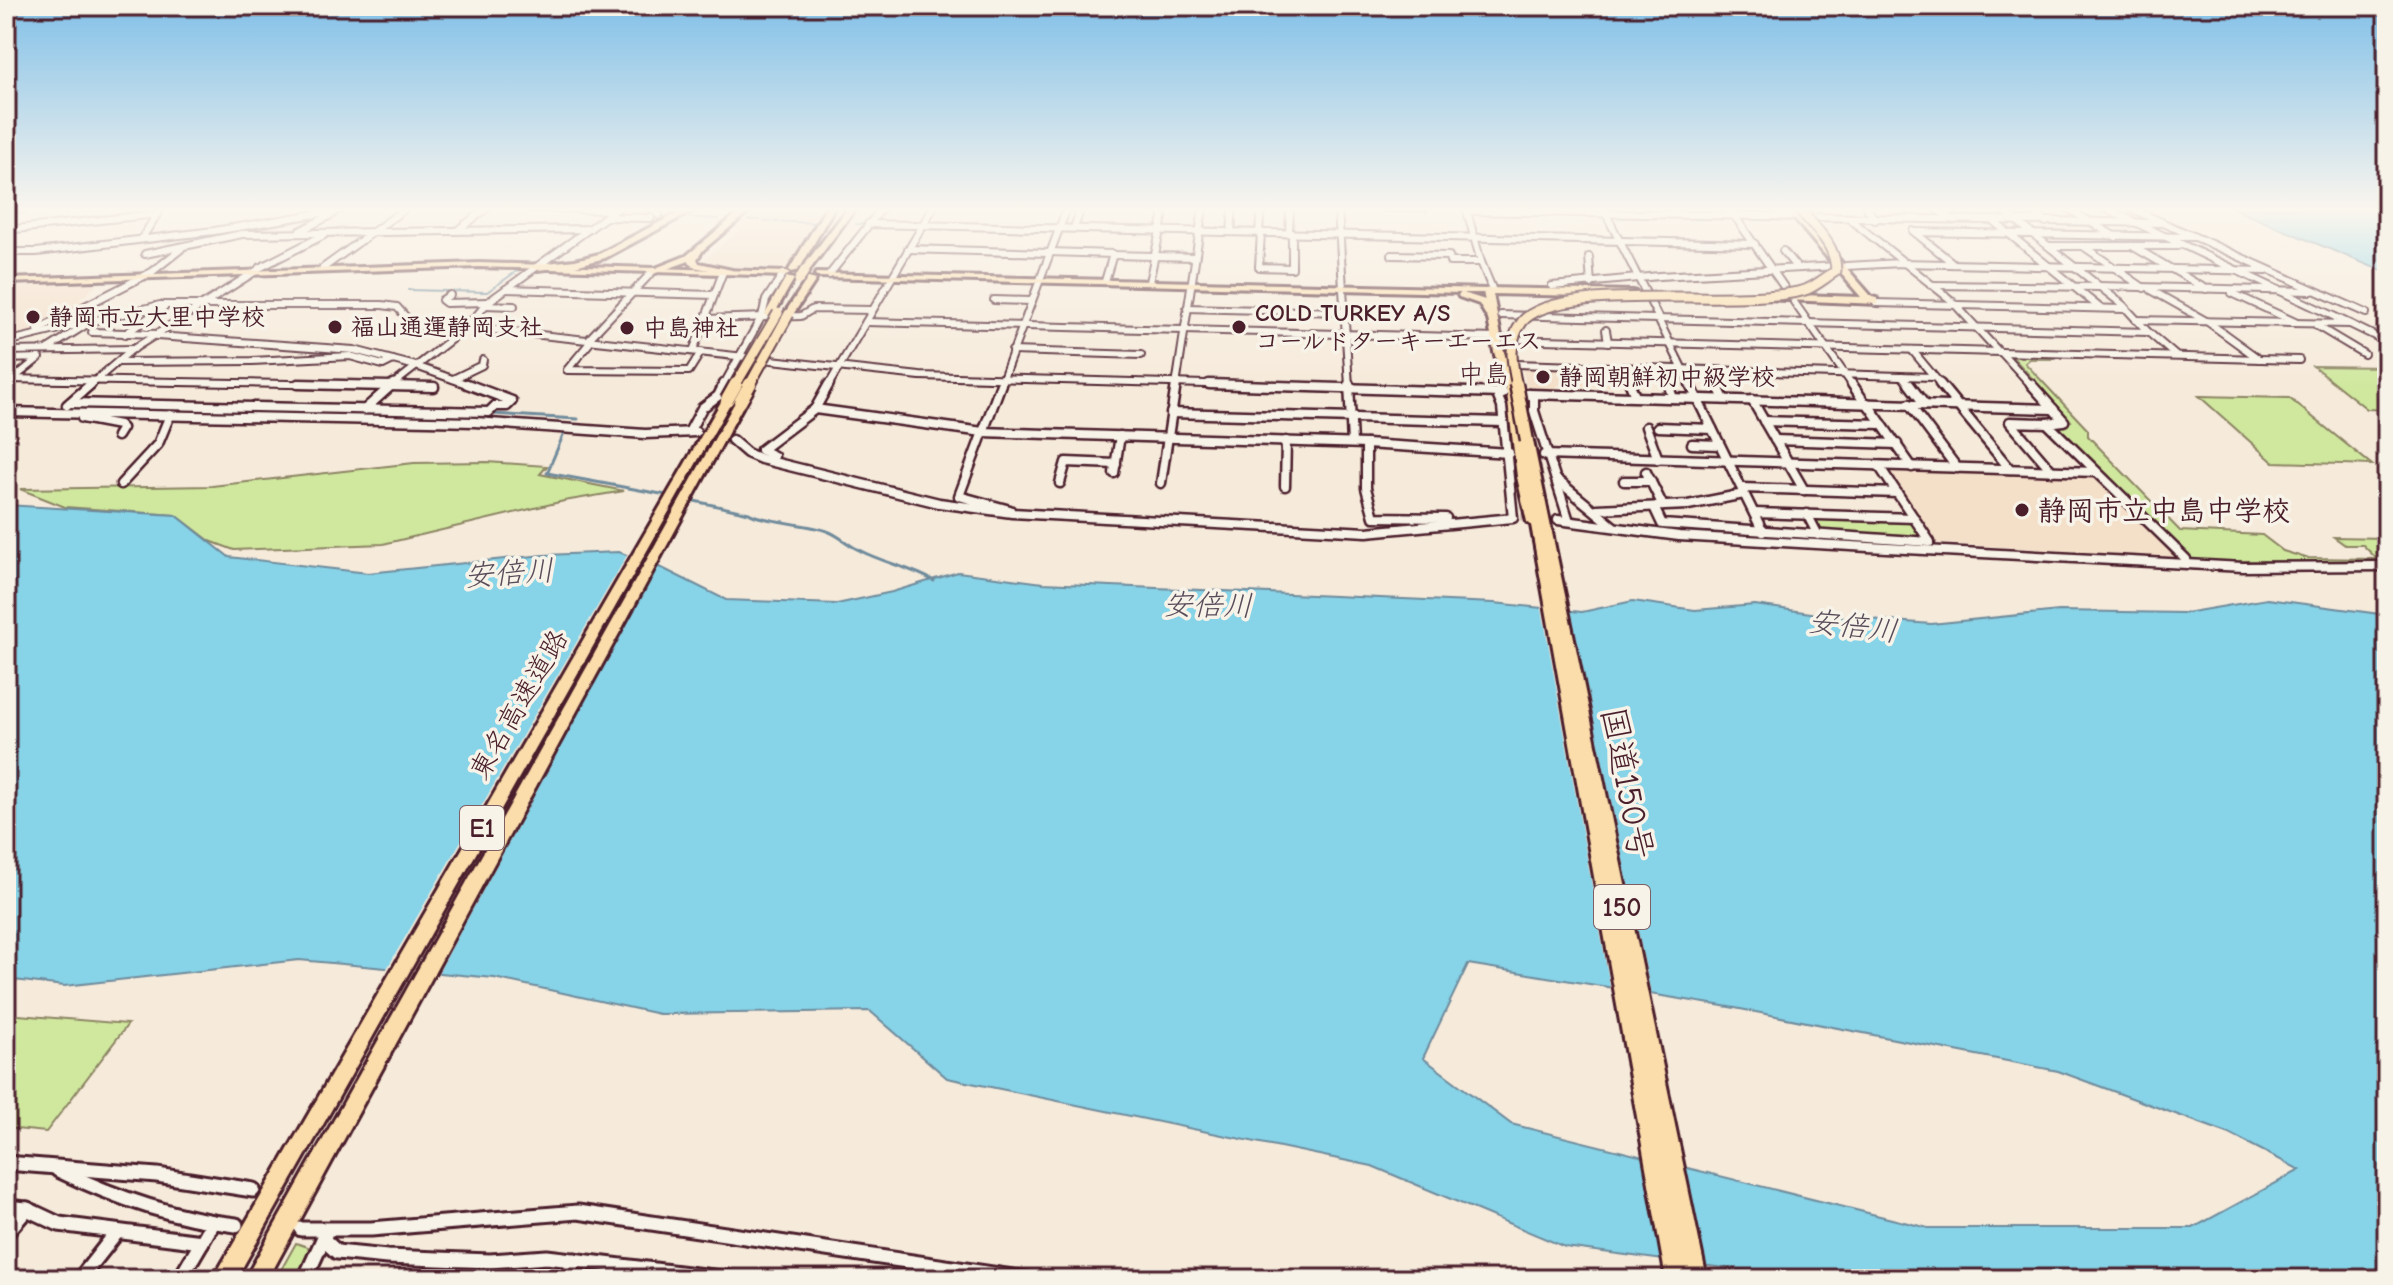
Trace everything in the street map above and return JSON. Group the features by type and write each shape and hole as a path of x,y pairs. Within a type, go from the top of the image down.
{"highway":[{"path":"653,271 663,268"},
{"path":"709,268 726,272"},
{"path":"775,315 806,268"},
{"name":"東名高速道路","path":"733,401 775,315 808,268"},
{"name":"東名高速道路","path":"803,275 809,268"},
{"name":"国道150号","path":"1696,1279 1548,529 1525,441 1510,352 1511,338 1521,323 1542,310 1585,299 1767,298 1818,286 1834,274 1836,268"},
{"path":"1844,268 1873,301"},
{"path":"1491,292 1551,291 1647,297 1873,301"},
{"path":"1500,311 1499,299 1504,296 1551,291"},
{"name":"国道150号","path":"1491,292 1500,311 1501,337 1515,364 1515,394"},
{"name":"国道150号","path":"1491,292 1515,394 1538,466 1677,1279"},
{"name":"東名高速道路","path":"224,1279 699,440 733,401 775,315"},
{"name":"東名高速道路","path":"256,1279 699,440"}],"main road":[{"path":"6,281 330,268"},
{"path":"571,268 1491,292"},
{"path":"1039,281 1191,285"},
{"path":"1342,288 1491,292"},
{"path":"1445,293 1469,296 1482,302 1501,337"}],"street":[{"path":"24,338 155,268"},
{"path":"265,417 276,413 361,413 468,324 487,304 536,268"},
{"path":"803,275 812,268"},
{"path":"799,469 761,450 815,409 897,268"},
{"path":"1012,513 1006,507 959,496 1044,268"},
{"path":"1105,281 1109,268"},
{"path":"1149,282 1152,268"},
{"path":"1161,483 1193,268"},
{"path":"1341,268 1352,443"},
{"path":"1484,268 1491,292"},
{"path":"1590,268 1591,284"},
{"path":"1633,268 1763,532"},
{"path":"1547,275 1551,291 1638,278 1797,268"},
{"path":"1908,268 1955,304 2064,421 2010,422 2052,471"},
{"path":"2052,268 2100,308"},
{"path":"2076,268 2177,356"},
{"path":"2118,268 2267,271"},
{"path":"2118,268 2146,288 2208,322 2259,359"},
{"path":"2228,268 2387,342"},
{"path":"2261,268 2366,313"},
{"path":"64,408 118,362 258,269"},
{"path":"2171,269 2208,290"},
{"path":"1772,270 1912,467"},
{"path":"653,271 567,370 689,371 705,319 726,272"},
{"path":"1931,285 2317,291"},
{"path":"506,289 714,295"},
{"path":"2229,291 2298,324"},
{"path":"450,295 442,300 446,303 514,306"},
{"path":"998,298 1031,301"},
{"path":"1873,301 2124,309"},
{"path":"125,334 167,305"},
{"path":"6,342 167,305 382,305 397,307 414,326 468,324 920,376 2054,409"},
{"path":"1187,308 1343,312"},
{"path":"705,319 801,316 813,309 872,310"},
{"path":"1500,311 1658,319 2148,332"},
{"path":"64,408 169,419 183,415 535,424 699,440 702,408 718,396 740,357 775,315"},
{"path":"2136,320 2350,324"},
{"path":"46,350 90,322"},
{"path":"866,322 2299,360"},
{"path":"2314,325 2364,354"},
{"path":"1606,330 1608,342"},
{"path":"1626,331 1631,342"},
{"path":"6,412 64,408 489,412 493,405 507,406 512,401 416,366 327,347 92,332"},
{"path":"6,351 138,349"},
{"path":"1856,349 1863,358"},
{"path":"1912,350 2010,469"},
{"path":"1012,351 1141,355"},
{"path":"118,362 252,361 350,356 383,365 393,360"},
{"path":"6,359 39,358 10,379"},
{"path":"453,379 482,365 483,360"},
{"path":"1515,364 1934,377"},
{"path":"1902,376 1925,405"},
{"path":"10,379 434,387"},
{"path":"1629,382 1635,396"},
{"path":"1668,383 1673,398"},
{"path":"1717,385 1724,399"},
{"path":"732,440 751,456 939,503 1012,513 1367,532 1517,518 1503,422 1515,394"},
{"path":"1515,394 1534,397 1534,411 1546,455 1569,521"},
{"path":"1752,400 1804,490"},
{"path":"1909,404 1957,468"},
{"path":"64,408 119,425 122,428 117,436"},
{"path":"815,409 983,432 1352,443 1508,453"},
{"path":"1171,413 1503,422"},
{"path":"121,484 156,449 169,419"},
{"path":"1764,421 1882,424"},
{"path":"2047,423 2186,559"},
{"path":"1646,427 1658,459"},
{"path":"1658,427 1712,429"},
{"path":"1060,483 1066,462 1115,468 1120,436"},
{"path":"1775,440 1897,444"},
{"path":"1285,486 1286,441"},
{"path":"1366,444 1366,488 1374,517 1481,521"},
{"path":"1692,444 1719,445"},
{"path":"1546,455 2096,472"},
{"path":"1624,481 1648,477 1662,524 1930,542 1879,466"},
{"path":"1556,479 1597,509 1613,526"},
{"path":"1597,509 1688,505 1743,491 1897,493"},
{"path":"1754,513 1914,518"},
{"path":"1807,514 1818,535"},
{"path":"1548,529 1569,521 1716,538 2049,557 2243,567 2382,566"},
{"path":"6,1163 170,1177 253,1190"},
{"path":"55,1168 88,1185 213,1223 236,1225"},
{"path":"6,1207 27,1209 59,1224 202,1242"},
{"path":"6,1233 27,1209"},
{"path":"301,1229 325,1236 529,1212 578,1212 1027,1279"},
{"path":"180,1279 213,1223"},
{"path":"80,1279 117,1232"},
{"path":"325,1236 337,1252 490,1261 547,1257 729,1279"},
{"path":"305,1279 325,1236"},
{"path":"565,1279 575,1260"}],"shaded area":[{"path":"718,268 789,268 788,270"},
{"name":"静岡市立大里中学校","path":"102,281 79,300 94,300 28,334 6,340 6,285"},
{"path":"1522,366 1605,368 1613,386 1556,385 1557,393 1528,392"},
{"name":"静岡市立中島中学校","path":"1887,471 2094,476 2180,558 1936,543"}],"green space":[{"path":"2010,354 2047,355 2055,359 2030,359 2025,363 2088,430 2088,436 2180,531 2262,535 2283,551 2306,558 2377,559 2363,545 2345,545 2334,537 2387,538 2387,562 2193,561 2060,428 2071,421"},
{"path":"2313,366 2387,367 2387,410 2367,409"},
{"path":"2199,396 2289,398 2372,465 2273,462"},
{"path":"487,462 547,466 540,474 624,491 564,501 383,544 234,550 210,541 176,515 65,507 20,489 212,486 414,463"},
{"path":"1811,518 1913,521 1924,539 1820,533"},
{"path":"6,1014 128,1024 46,1132 6,1128"},
{"path":"296,1243 308,1247 310,1255 297,1279 276,1279"}],"water":[{"name":"安倍川","path":"6,505 176,515 229,557 368,573 544,555 619,552 664,569 726,600 837,604 892,592 958,572 1043,583 1494,603 1582,612 1633,601 1695,610 1755,605 1832,616 1931,624 2059,611 2185,613 2267,599 2387,615 2387,1265 2323,1279 1808,1279 1565,1247 1372,1166 947,1078 870,1011 659,1014 494,978 299,960 64,986 6,979","holes":["1468,964 1735,1008 2058,1071 2230,1134 2300,1170 2193,1228 1928,1228 1511,1124 1423,1058"]}],"pier":[{"path":"629,552 660,563 436,977 385,972"},
{"path":"1541,604 1570,607 1652,998 1611,992"}],"waterway":[{"path":"408,290 487,292 517,271"},
{"path":"491,414 578,419"},
{"path":"565,431 547,473 683,498"},
{"path":"690,500 827,531 855,548 934,581"}],"tunnel":[{"path":"786,274 819,275"},
{"path":"1521,517 1558,520"},
{"path":"236,1225 284,1228"}],"place":[{"name":"静岡市立大里中学校","path":"33,317"},
{"name":"福山通運静岡支社","path":"335,327"},
{"name":"COLD TURKEY A/S コールドターキーエーエス","path":"1239,327"},
{"name":"中島神社","path":"627,328"},
{"name":"静岡朝鮮初中級学校","path":"1543,377"},
{"name":"静岡市立中島中学校","path":"2022,510"}],"district":[{"name":"中島","path":"1484,374"}]}
